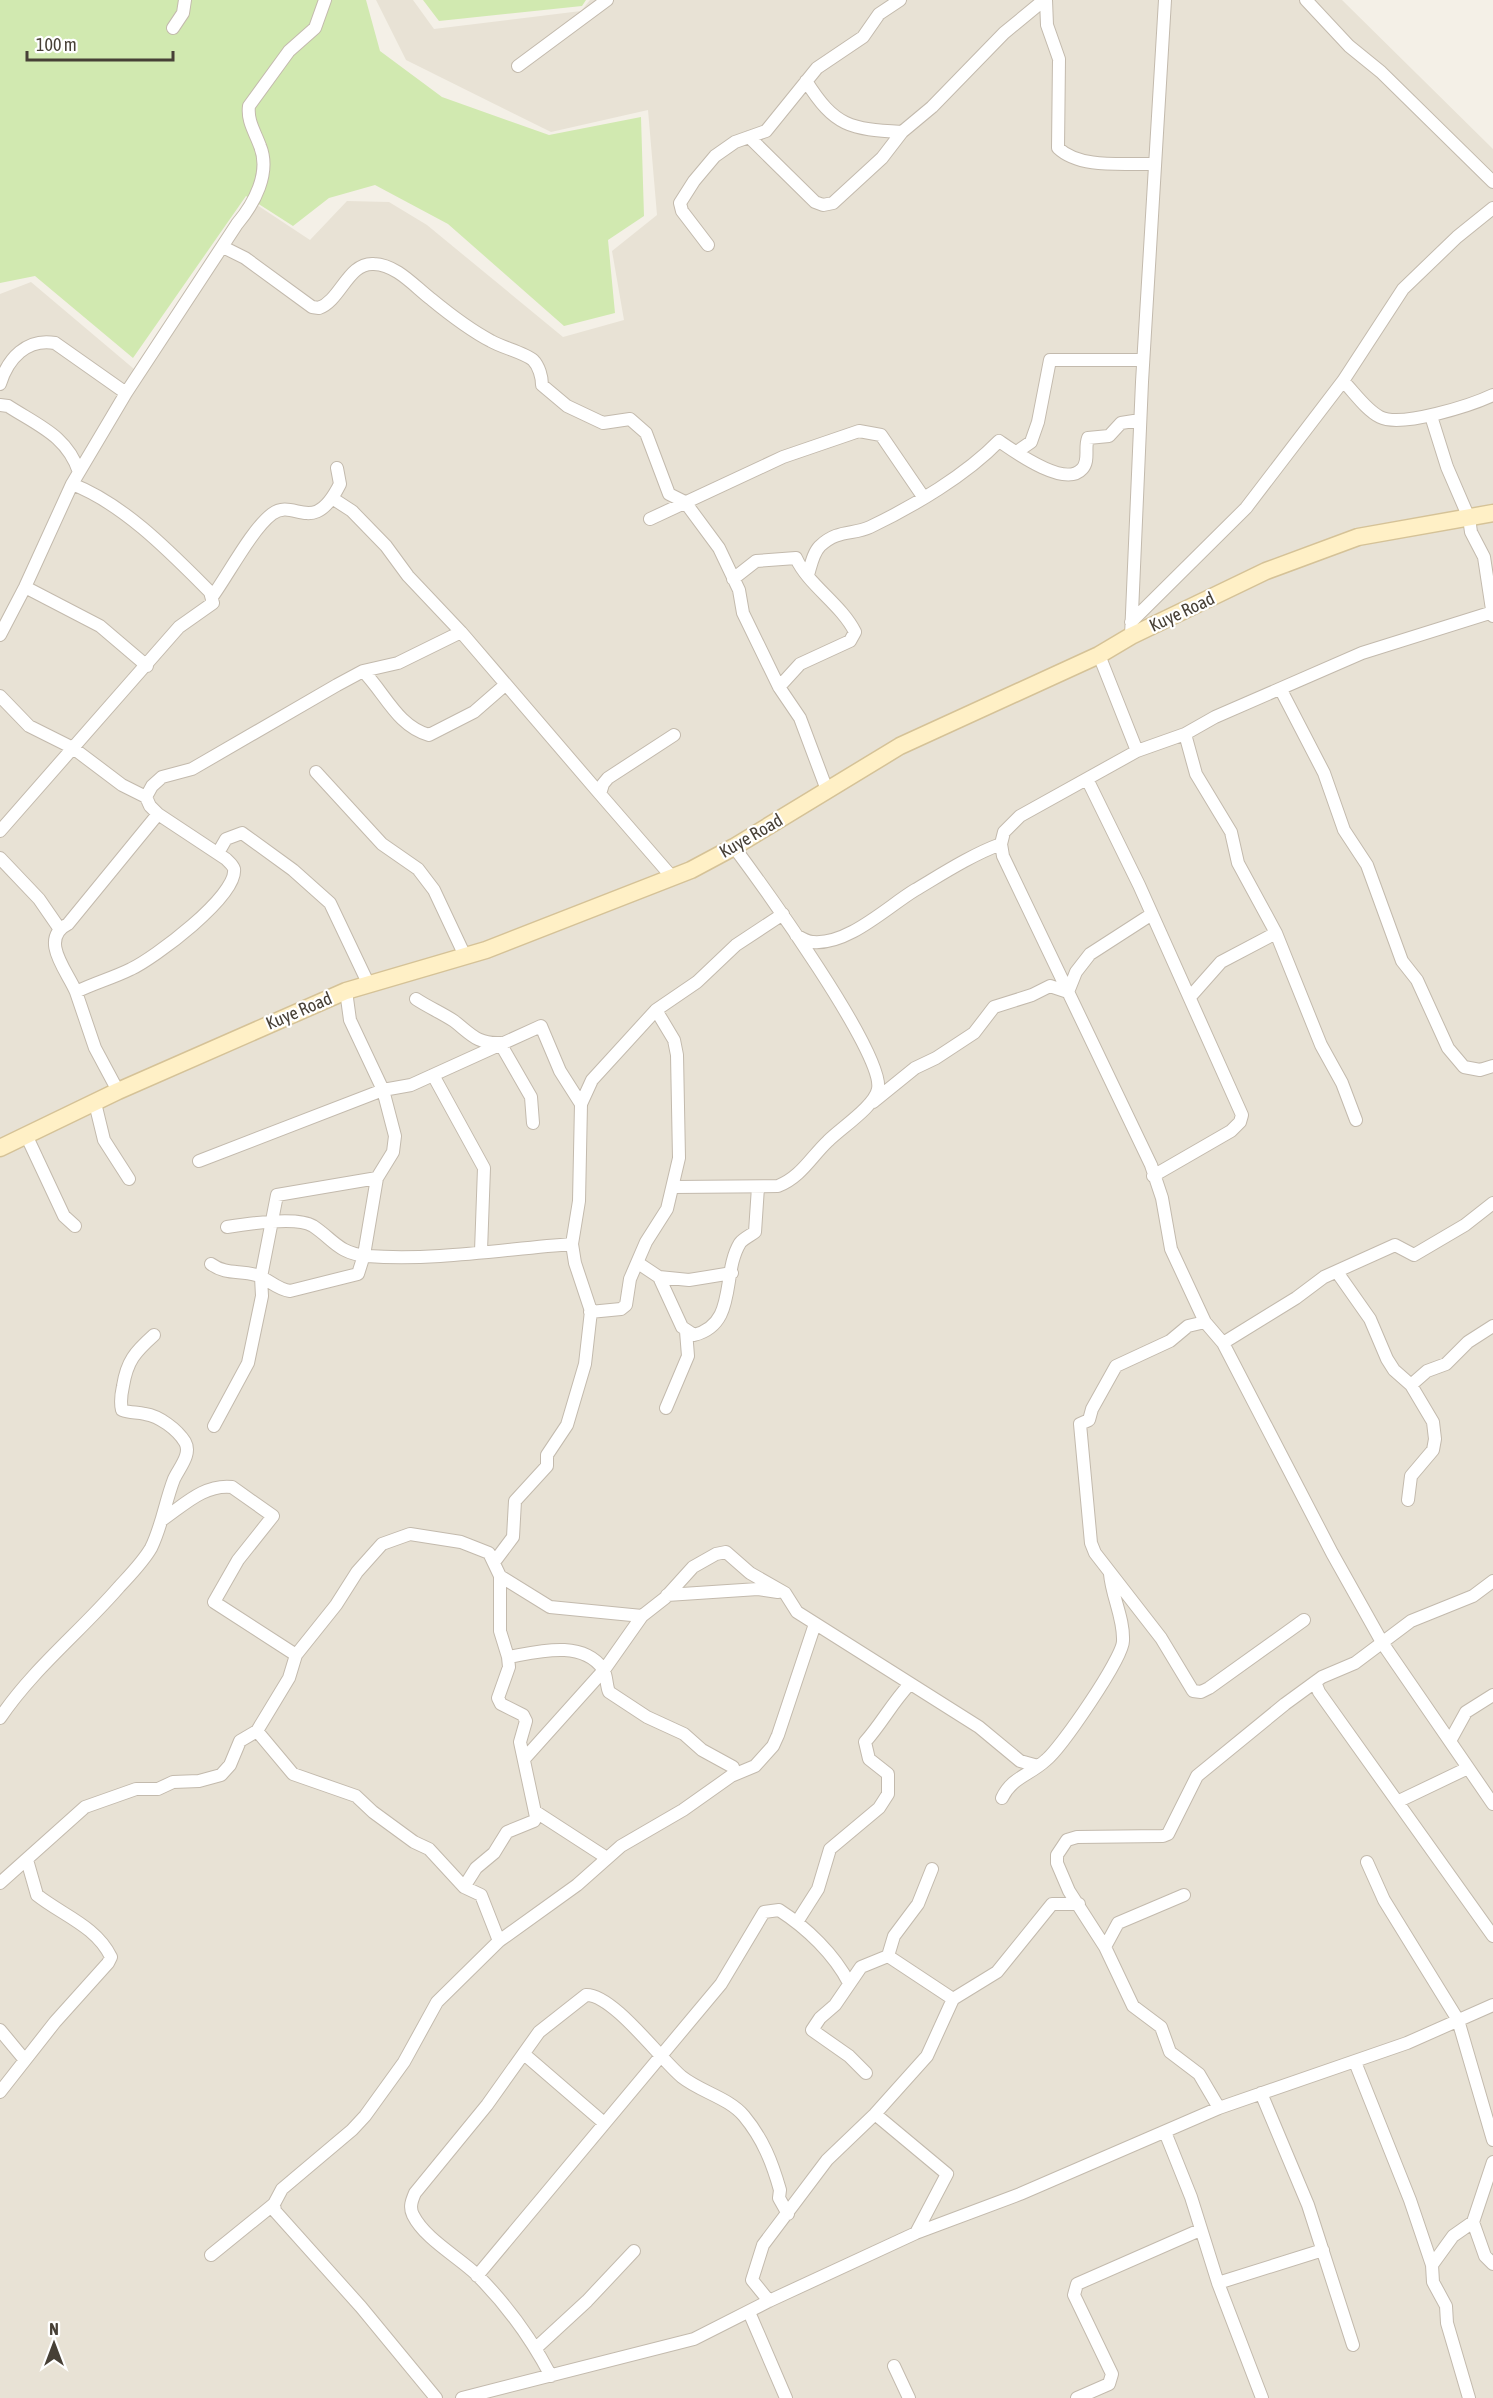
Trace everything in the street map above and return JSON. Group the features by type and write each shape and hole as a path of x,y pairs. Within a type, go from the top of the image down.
{"street":[{"path":"173,28 183,13 185,0"},
{"path":"0,635 79,472 126,393 252,207 260,185 264,160 251,125 249,106 289,51 315,28 325,0"},
{"path":"518,66 607,0"},
{"path":"708,245 682,211 680,203 694,181 715,156 726,147 772,126 817,68 862,38 879,14 900,0"},
{"path":"748,137 815,202 823,205 833,203 882,158 902,132 932,107 1004,33 1045,0"},
{"path":"1045,0 1047,25 1059,59 1058,148 1067,156 1079,160 1154,164"},
{"path":"1131,629 1143,360 1165,0"},
{"path":"1306,0 1349,46 1381,72 1493,182"},
{"path":"806,81 815,96 842,123 867,130 902,132"},
{"path":"1131,629 1246,508 1343,381 1402,289 1457,237 1493,208"},
{"path":"223,247 245,258 312,307 319,308 336,297 359,267 375,263 387,267 410,280 430,299 491,341 532,359 546,389 567,406 603,423 630,419 646,433 669,494 685,502 719,548 740,590 743,613 779,687 800,718 827,790"},
{"path":"0,384 6,367 26,345 45,341 55,343 126,393"},
{"path":"1018,451 1031,442 1050,360 1143,360"},
{"path":"1343,381 1377,416 1385,419 1431,416 1470,406 1493,395"},
{"path":"0,405 8,406 61,440 68,447 79,472"},
{"path":"1431,416 1447,467 1469,518 1471,532 1484,557 1492,613 1362,653 1215,717 1185,734 1137,751 1020,816 1004,832 1000,844 1003,856 1151,1165 1162,1197 1171,1249 1205,1322 1223,1343 1332,1553 1383,1644 1493,1804"},
{"path":"808,575 815,554 830,539 846,531 865,529 924,498 967,469 999,441 1052,473 1068,476 1076,474 1087,462 1088,438 1109,436 1121,423 1140,420"},
{"path":"650,519 783,457 859,431 882,435 924,498"},
{"path":"212,597 262,522 274,512 284,510 304,514 318,512 332,498 340,484 337,468"},
{"path":"0,831 52,769 147,666 179,627 213,603 212,597 180,561 147,533 103,497 72,484"},
{"path":"332,498 352,511 386,546 408,576 460,632 672,877"},
{"name":"Kuye Road","path":"0,1148 27,1137 118,1091 346,991 465,956 552,926 672,877 734,847 900,746 1099,655 1131,629 1311,552 1358,537 1493,513"},
{"path":"733,579 756,561 796,558 803,574 808,575 852,626 854,636 850,641 800,664 779,687"},
{"path":"25,587 100,626 147,666"},
{"path":"146,797 152,786 162,777 192,769 363,671 398,663 460,632"},
{"path":"1099,655 1137,751"},
{"path":"363,671 400,717 415,731 429,735 474,712 505,685"},
{"path":"1281,690 1324,773 1344,830 1367,865 1402,961 1417,980 1448,1048 1464,1067 1480,1070 1493,1066"},
{"path":"0,696 29,726 73,748 122,785 146,797 150,806 158,814 230,862 234,873 218,900 187,933 130,970 76,992"},
{"path":"1185,734 1196,774 1231,832 1246,880 1276,933 1320,1045 1342,1083 1356,1120"},
{"path":"600,794 608,778 674,735"},
{"path":"316,772 382,844 418,869 435,890 465,956"},
{"path":"1087,779 1152,914 1242,1115 1240,1122 1232,1131 1153,1176"},
{"path":"118,1091 89,1036 76,992 66,975 54,939 59,928 68,924 158,814"},
{"path":"218,853 226,839 242,833 310,884 337,915 368,983"},
{"path":"795,935 811,943 822,942 871,923 885,910 915,891 1000,844"},
{"path":"734,847 825,977 873,1061 878,1089 871,1103"},
{"path":"0,858 39,899 59,928"},
{"path":"495,1561 513,1537 515,1501 547,1466 547,1455 567,1425 585,1364 590,1312 572,1244 578,1211 581,1104 592,1080 656,1010 697,982 736,945 783,914"},
{"path":"1068,992 1076,972 1090,954 1152,914"},
{"path":"1190,997 1213,968 1276,933"},
{"path":"674,1187 758,1187 778,1186 790,1182 826,1143 871,1103 915,1068 936,1058 974,1033 994,1007 1032,995 1050,986 1068,992"},
{"path":"211,1264 220,1270 261,1277 281,1290 290,1291 358,1274 364,1256 377,1178 393,1152 395,1137 383,1090 350,1020 346,991"},
{"path":"416,999 454,1022 475,1040 487,1044 500,1043"},
{"path":"590,1312 621,1310 626,1305 630,1279 646,1242 667,1209 674,1187 679,1158 677,1055 674,1040 656,1010"},
{"path":"199,1161 383,1090 411,1085 541,1026 560,1071 581,1104"},
{"path":"500,1043 531,1097 533,1123"},
{"path":"433,1075 484,1168 481,1251"},
{"path":"95,1104 104,1140 129,1179"},
{"path":"27,1137 64,1216 75,1226"},
{"path":"214,1426 248,1363 262,1296 261,1277 277,1195 377,1178"},
{"path":"659,1277 682,1327 694,1335 713,1326 722,1316 741,1242 755,1232 758,1187"},
{"path":"1223,1343 1296,1298 1324,1277 1395,1245 1414,1254 1465,1225 1493,1203"},
{"path":"227,1227 271,1221 311,1224 338,1248 364,1256 431,1258 481,1251 572,1244"},
{"path":"638,1263 659,1277 689,1280 732,1273"},
{"path":"1337,1272 1370,1319 1387,1359 1411,1385 1431,1414 1435,1439 1429,1456 1412,1476 1408,1500"},
{"path":"1205,1322 1188,1326 1170,1341 1116,1366 1092,1409 1089,1420 1080,1424 1091,1543 1095,1553 1161,1638 1193,1691 1201,1692 1209,1688 1304,1620"},
{"path":"1411,1385 1427,1371 1446,1364 1468,1342 1493,1326"},
{"path":"666,1408 688,1356 687,1331"},
{"path":"0,1718 28,1680 95,1615 140,1563 150,1549 162,1520 171,1488 188,1450 177,1433 155,1417 122,1410 120,1399 126,1366 131,1356 154,1335"},
{"path":"162,1520 198,1493 226,1486 232,1487 273,1516 238,1560 214,1602 296,1655"},
{"path":"0,1883 85,1807 136,1789 158,1789 173,1782 199,1781 221,1775 230,1766 240,1741 257,1731 289,1678 296,1655 336,1605 357,1572 382,1544 410,1534 461,1542 489,1553 495,1561 500,1576 500,1631 508,1656 508,1667 498,1698 501,1704 523,1715 526,1721 520,1742 536,1812 534,1821 507,1832 494,1853 476,1868 465,1887"},
{"path":"525,1758 604,1670 642,1617 668,1595 693,1568 716,1554 726,1552 750,1573 785,1593 797,1612 979,1727 1020,1761 1038,1766"},
{"path":"1002,1798 1007,1787 1017,1778 1047,1760 1104,1683 1120,1656 1124,1644 1123,1632 1112,1593 1110,1573"},
{"path":"500,1576 550,1607 642,1617"},
{"path":"1219,2108 1199,2074 1170,2052 1161,2027 1134,2006 1105,1947 1069,1891 1057,1863 1057,1855 1067,1840 1077,1837 1168,1834 1197,1776 1315,1682 1355,1663 1411,1622 1473,1596 1493,1581"},
{"path":"668,1595 758,1589 785,1593"},
{"path":"211,2255 274,2204 282,2188 352,2130 365,2116 404,2062 437,2002 499,1941 577,1885 629,1841 718,1788 732,1772 755,1766 778,1736 815,1624"},
{"path":"508,1656 551,1650 573,1651 592,1658 604,1670 609,1692 647,1717 684,1734 732,1772"},
{"path":"1315,1682 1319,1692 1399,1801 1493,1936"},
{"path":"797,1922 818,1889 830,1849 879,1808 888,1794 888,1774 869,1759 865,1742 882,1723 891,1704 909,1684"},
{"path":"1450,1741 1466,1712 1493,1695"},
{"path":"257,1731 293,1774 356,1796 373,1812 414,1842 429,1849 465,1887 481,1895 499,1941"},
{"path":"1399,1801 1468,1768"},
{"path":"536,1812 607,1858"},
{"path":"0,2092 111,1957 107,1949 84,1926 37,1895 27,1860"},
{"path":"1367,1862 1384,1900 1458,2020 1493,2140"},
{"path":"888,1956 894,1935 918,1904 932,1869"},
{"path":"1062,1904 1069,1891"},
{"path":"1105,1947 1118,1923 1184,1895"},
{"path":"768,2301 752,2280 756,2261 763,2245 827,2160 875,2114 927,2056 953,1999 997,1972 1052,1904 1079,1904"},
{"path":"477,2276 721,1984 764,1912 779,1910 797,1922 840,1966 849,1983"},
{"path":"840,1966 861,1967 888,1956"},
{"path":"888,1956 953,1999"},
{"path":"861,1967 835,2005 820,2018 812,2030 849,2056 866,2073"},
{"path":"551,2376 536,2348 477,2276 419,2225 411,2213 411,2203 415,2193 488,2105 547,2025 586,1995 599,1997 662,2055 682,2077 742,2114 760,2137 780,2190 779,2198 788,2214"},
{"path":"462,2398 694,2339 768,2301 916,2233 1020,2194 1219,2108 1355,2062 1493,2005"},
{"path":"0,2030 24,2060"},
{"path":"524,2054 604,2123"},
{"path":"1355,2062 1410,2200 1432,2265 1433,2282 1446,2306 1447,2323 1469,2398"},
{"path":"1260,2093 1308,2205 1353,2345"},
{"path":"875,2114 947,2174 916,2233"},
{"path":"1165,2132 1191,2197 1218,2283 1262,2398"},
{"path":"1432,2265 1453,2236 1473,2222 1493,2162"},
{"path":"274,2204 275,2211 361,2307 436,2398"},
{"path":"1473,2222 1485,2256 1493,2264"},
{"path":"1077,2398 1109,2384 1112,2374 1074,2295 1077,2284 1200,2230"},
{"path":"1218,2283 1323,2250"},
{"path":"536,2348 587,2301 634,2251"},
{"path":"749,2312 786,2398"},
{"path":"894,2366 909,2398"}],"shaded area":[{"path":"376,0 413,0 434,29 581,11 590,0 1342,0 1493,149 1493,2398 0,2398 0,294 31,282 134,369 248,199 310,240 347,201 389,202 427,225 563,337 624,320 612,251 657,215 648,110 551,132 406,60"}],"green space":[{"path":"0,0 366,0 380,51 442,97 549,135 641,117 644,216 608,240 615,313 564,326 448,224 375,185 329,198 293,226 246,196 133,358 35,276 0,283"},
{"path":"423,0 586,0 582,6 439,21"}]}
